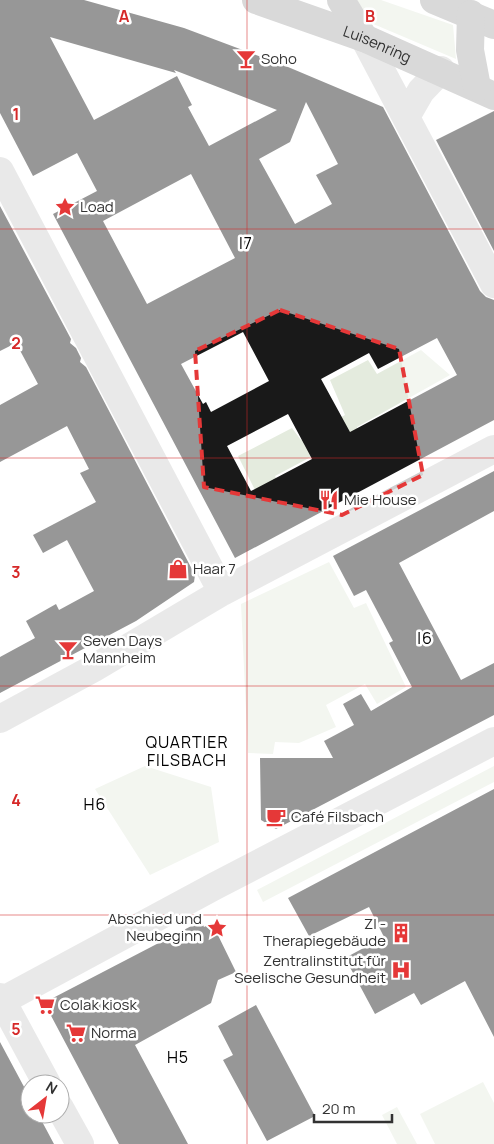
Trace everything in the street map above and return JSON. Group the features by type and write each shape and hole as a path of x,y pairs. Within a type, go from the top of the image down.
{"main road":[{"name":"Luisenring","path":"256,0 364,38 441,70 485,91"},
{"path":"341,0 364,38"},
{"path":"434,0 480,13 470,50 485,91"}],"street":[{"path":"364,38 494,284"},
{"path":"406,117 421,91 441,70"},
{"path":"0,171 222,592"},
{"path":"0,719 94,668 222,592 494,449"},
{"path":"42,1074 1,1000 494,741"},
{"path":"69,1124 80,1144"}],"highlighted area":[{"path":"280,310 399,349 423,475 342,515 204,487 195,351"}],"shaded area":[{"path":"357,0 381,0 453,25 456,59 371,23"},
{"path":"421,350 450,375 357,427 358,432 275,476 282,490 261,502 238,456 292,428 301,440 345,415 330,380 368,360 377,374"},
{"path":"329,562 354,608 366,603 406,687 377,704 365,684 326,705 336,727 299,743 275,742 273,754 248,753 241,604"},
{"path":"145,766 211,787 219,842 150,875 95,789"},
{"path":"494,766 494,782 263,902 257,890"},
{"path":"483,1082 494,1103 494,1144 435,1144 420,1114"},
{"path":"397,1107 417,1144 397,1144 382,1115"}],"building":[{"path":"0,0 84,0 184,28 288,67 383,107 480,291 486,297 494,300 494,420 235,558 53,214 97,191 77,153 33,176 0,113","holes":["50,37 176,73 174,70 277,110 209,146 188,107 192,105 177,76 94,120","306,102 338,164 316,175 332,204 295,224 259,159 290,142","191,174 235,258 147,304 103,221","243,332 269,381 211,412 206,402 203,404 181,364","437,338 457,375 350,432 321,379 369,353 378,369","288,414 312,459 251,491 227,446"]},
{"path":"494,111 494,251 436,140"},
{"path":"0,206 71,339 70,343 76,348 81,358 80,362 86,367 195,575 194,582 136,621 0,693 0,657 35,638 26,621 56,604 59,610 94,591 67,540 43,553 33,535 96,502 80,473 89,469 67,426 0,462 0,405 38,384 16,343 0,351"},
{"path":"494,471 494,511 399,563 461,680 494,663 494,715 276,829 261,820 260,758 333,758 324,741 354,725 343,704 361,694 371,711 412,687 389,643 393,641 366,590 354,596 333,556"},
{"name":"ZI - Therapiegebäude","path":"494,789 494,1037 465,981 421,1005 414,993 375,1014 345,958 384,937 369,907 309,936 288,898"},
{"path":"201,921 204,927 212,923 236,972 218,980 211,1003 135,1045 188,1144 119,1144 48,1010 51,999"},
{"path":"256,1005 315,1116 267,1141 223,1060 233,1055 218,1026"},
{"path":"0,1042 20,1079 20,1124 43,1124 54,1144 0,1144"}],"place":[{"name":"Soho","path":"246,59"},
{"name":"Load","path":"65,207"},
{"name":"Mie House","path":"329,500"},
{"name":"Haar 7","path":"178,569"},
{"name":"Seven Days Mannheim","path":"68,650"},
{"name":"Café Filsbach","path":"276,817"},
{"name":"Abschied und Neubeginn","path":"217,928"},
{"name":"ZI - Therapiegebäude","path":"401,933"},
{"name":"Zentralinstitut für Seelische Gesundheit","path":"401,970"},
{"name":"Colak kiosk","path":"45,1005"},
{"name":"Norma","path":"76,1033"}],"district":[{"name":"I7","path":"246,243"},
{"name":"I6","path":"425,638"},
{"name":"QUARTIER FILSBACH","path":"187,751"},
{"name":"H6","path":"95,804"},
{"name":"H5","path":"178,1057"}]}
